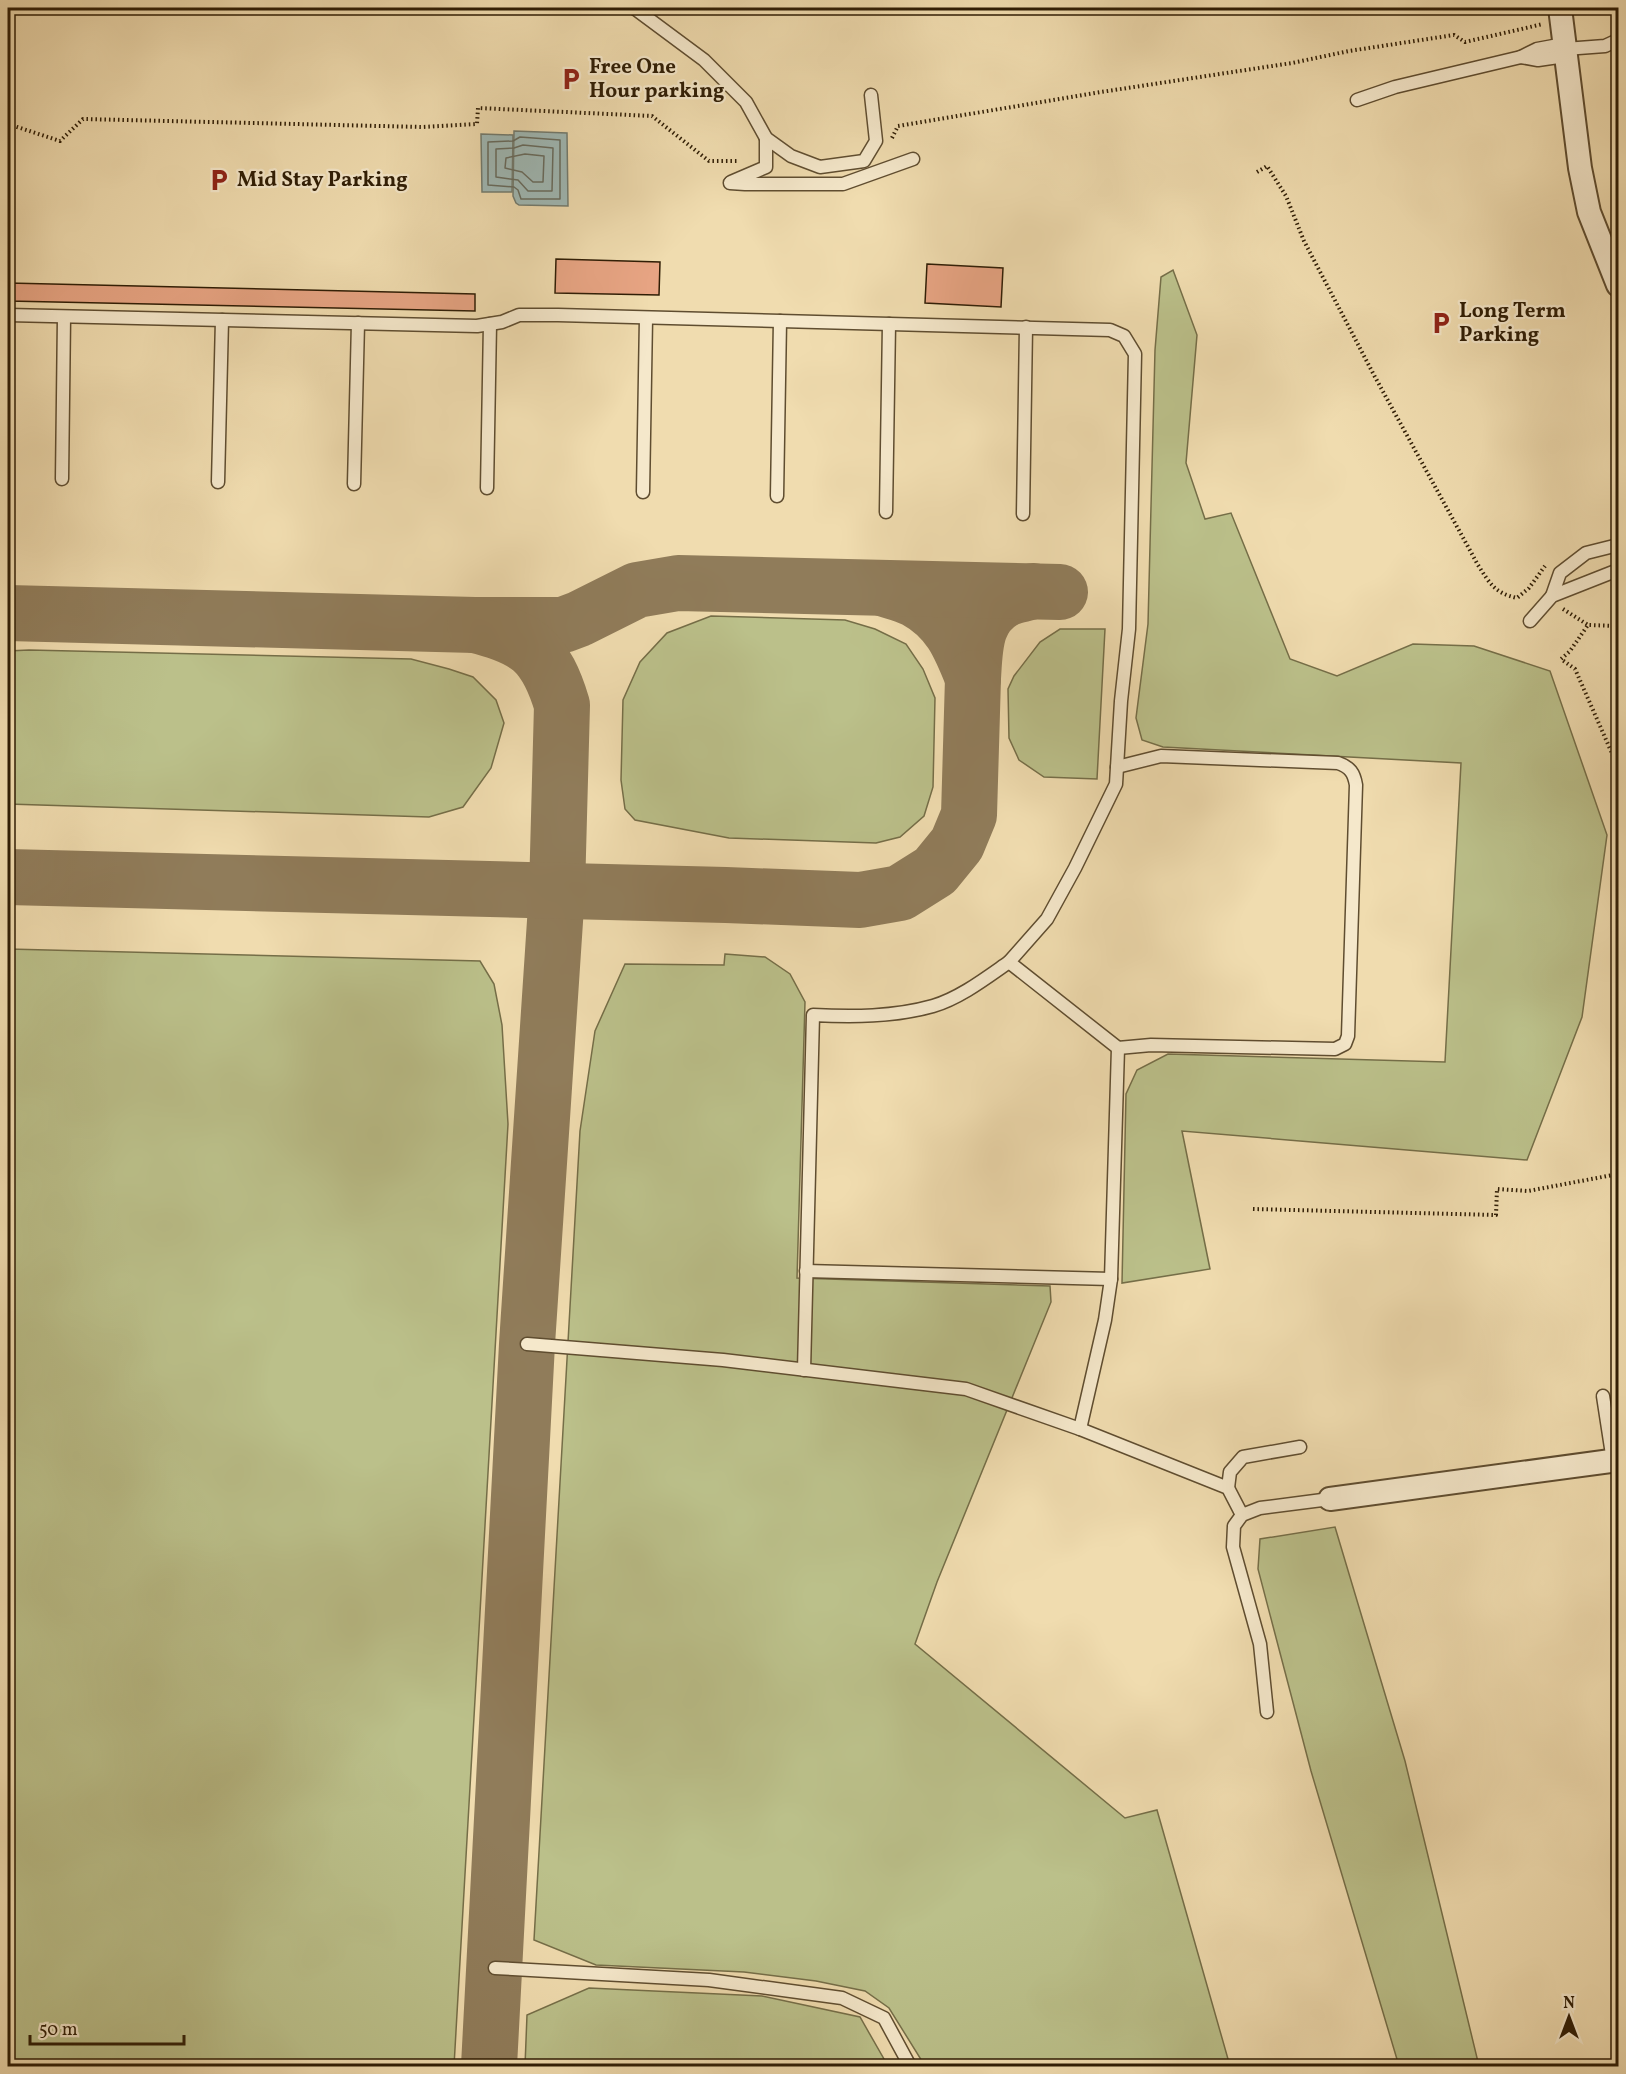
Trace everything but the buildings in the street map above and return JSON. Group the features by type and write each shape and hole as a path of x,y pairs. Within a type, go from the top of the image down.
{"street":[{"path":"1563,35 1588,212 1618,285"},
{"path":"1330,1499 1616,1460"}],"lane":[{"path":"634,8 704,60 746,102 766,138 791,156 820,167 864,161 876,141 872,94"},
{"path":"1357,100 1395,87 1521,57 1563,35 1605,46 1618,40"},
{"path":"766,138 766,167 730,183 843,184 913,159"},
{"path":"8,315 477,326 502,322 519,315 1026,327 1110,330 1124,336 1136,354 1129,629 1121,701 1116,784 1047,919 1009,962 958,994 934,1005 878,1015 850,1017 813,1015 804,1370"},
{"path":"62,479 64,317"},
{"path":"643,492 646,318"},
{"path":"218,482 222,320"},
{"path":"777,496 780,321"},
{"path":"354,484 358,323"},
{"path":"487,488 490,324"},
{"path":"886,512 889,324"},
{"path":"1023,514 1026,327"},
{"path":"1530,621 1552,596 1560,573 1586,553 1618,545"},
{"path":"1552,596 1618,570"},
{"path":"1009,962 1118,1048 1151,1045 1335,1049 1345,1044 1348,1036 1356,785 1354,773 1345,765 1338,763 1161,756 1117,767"},
{"path":"1080,1429 1105,1320 1111,1278 1118,1048"},
{"path":"806,1271 1111,1278"},
{"path":"527,1344 723,1360 966,1389 1080,1429 1228,1488"},
{"path":"1603,1396 1616,1460"},
{"path":"1242,1515 1228,1488 1230,1472 1242,1457 1300,1447"},
{"path":"1267,1712 1260,1644 1233,1547 1234,1526 1242,1515 1260,1508 1330,1499"},
{"path":"495,1968 710,1980 842,1998 884,2018 910,2067"}],"path":[{"path":"890,143 898,126 1054,99 1292,63 1349,51 1454,35 1465,42 1510,30 1563,35"},
{"path":"8,124 60,141 83,119 422,127 477,124 478,108 543,110 652,116 709,161 766,162"},
{"path":"1257,172 1267,166 1286,196 1304,241 1375,376 1489,582 1502,595 1517,598 1529,588 1546,564"},
{"path":"1618,626 1588,624 1570,651 1561,659 1575,669 1618,767"},
{"path":"1253,1209 1496,1215 1497,1189 1528,1191 1618,1174"}],"green space":[{"path":"1173,270 1197,335 1186,463 1205,519 1231,513 1290,659 1337,676 1413,644 1474,646 1550,671 1607,835 1582,1017 1527,1160 1182,1131 1210,1269 1122,1283 1126,1094 1137,1070 1168,1054 1445,1062 1461,763 1163,747 1142,740 1136,718 1148,624 1155,350 1161,277"},
{"path":"711,616 845,620 875,629 906,644 923,669 935,698 933,787 924,816 900,837 876,843 729,838 635,820 625,809 621,780 623,700 640,662 667,633"},
{"path":"1060,629 1105,629 1097,779 1044,777 1019,760 1009,738 1008,689 1014,676 1040,642"},
{"path":"8,651 411,659 473,677 496,700 504,723 491,768 463,807 429,817 8,804"},
{"path":"8,949 480,961 494,984 502,1025 508,1124 454,2066 8,2066"},
{"path":"725,954 765,957 790,974 805,1002 797,1278 1050,1286 1051,1302 937,1582 915,1644 1125,1818 1157,1810 1230,2066 925,2066 889,2008 865,1991 816,1981 744,1972 596,1965 534,1940 580,1131 595,1031 625,964 724,965"},
{"path":"1335,1527 1405,1761 1479,2066 1399,2066 1311,1771 1258,1569 1260,1539"},
{"path":"589,1988 762,1996 860,2017 888,2066 525,2066 527,2015"}],"water":[{"path":"514,131 567,133 568,206 519,205 516,203 513,196"},
{"path":"481,134 513,135 512,192 482,192"}],"taxiway":[{"path":"8,613 475,625 563,625 637,590 678,583 1060,592"},
{"path":"885,589 912,598 937,615 952,633 973,678 978,633 988,614 1006,599 1033,591"},
{"path":"475,625 509,636 532,650 549,672 562,705 557,891 527,1344 489,2066"},
{"path":"8,877 860,900 900,893 935,871 957,844 969,815 973,678"}],"place":[{"name":"Free One Hour parking","path":"571,79"},
{"name":"Mid Stay Parking","path":"219,180"},
{"name":"Long Term Parking","path":"1441,323"}]}
